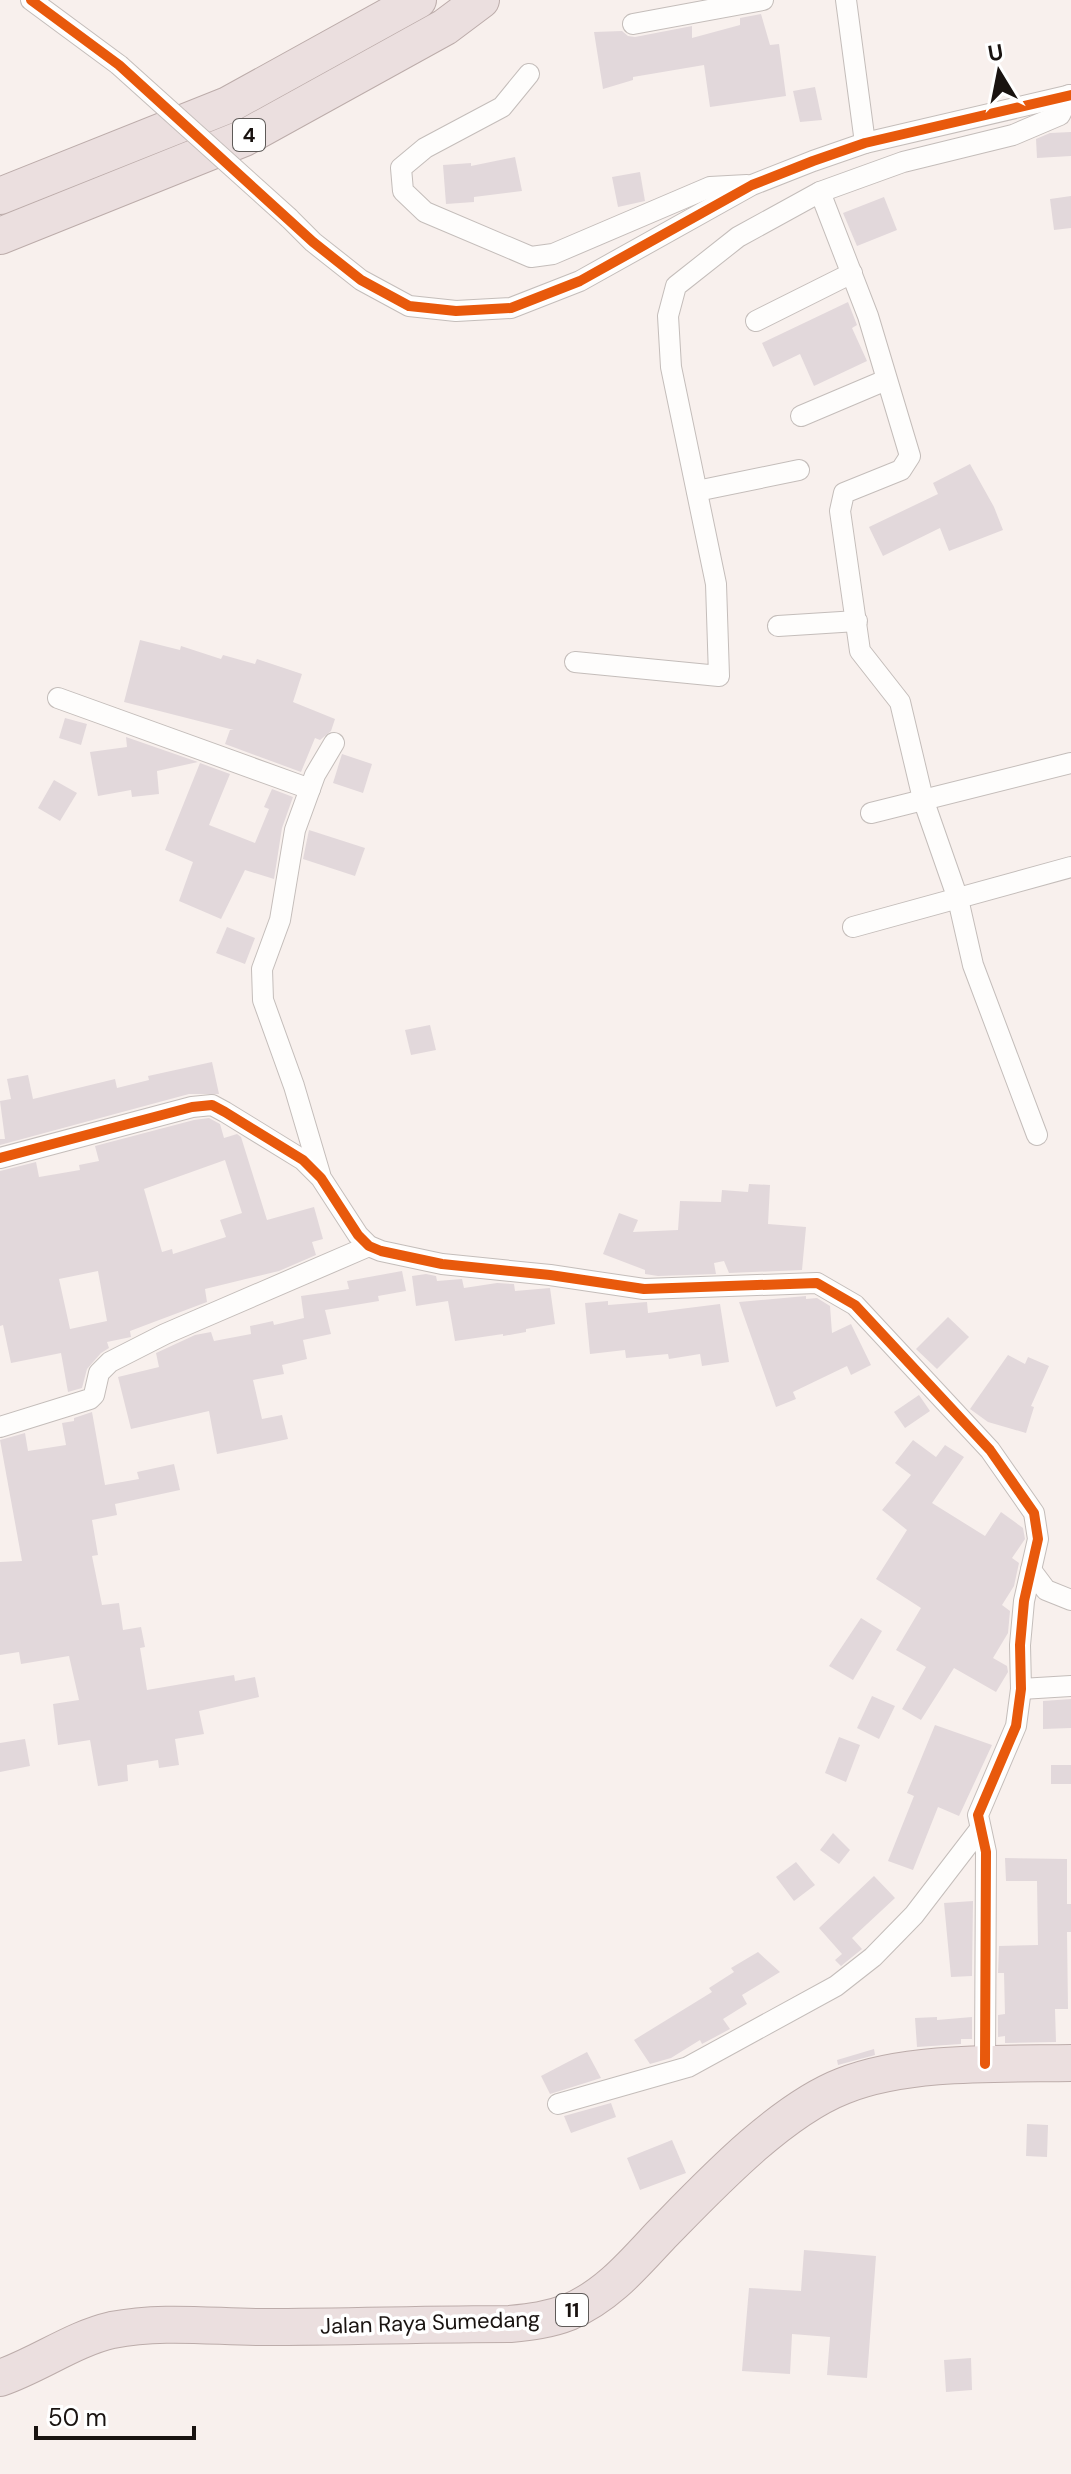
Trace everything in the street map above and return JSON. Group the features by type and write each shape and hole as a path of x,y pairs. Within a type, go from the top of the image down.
{"highway":[{"name":"4","path":"0,196 228,105 418,0"},
{"name":"4","path":"0,236 244,138 445,27 481,0"},
{"name":"Jalan Raya Sumedang","path":"0,2378 90,2337 154,2324 264,2327 542,2321 570,2312 612,2286 694,2201 774,2128 817,2098 844,2085 915,2070 985,2064 1071,2063"}],"street":[{"path":"31,0 119,65 313,242 361,280 409,306 456,311 511,308 580,281 752,185 865,143 1070,95"},
{"path":"633,24 763,0"},
{"path":"846,0 865,143"},
{"path":"529,74 502,107 425,148 401,168 403,191 425,212 531,257 553,254 710,187 752,185"},
{"path":"575,662 719,676 716,584 671,367 668,316 676,286 738,237 820,192 903,162 1013,135 1060,115 1070,95"},
{"path":"820,192 852,273 910,456 901,470 844,493 840,511 860,651 900,702 923,799 958,899 973,965 1037,1135"},
{"path":"756,321 852,273"},
{"path":"801,416 886,380"},
{"path":"697,491 799,470"},
{"path":"778,626 857,621"},
{"path":"58,698 310,789"},
{"path":"321,1178 294,1086 263,1000 262,969 280,920 295,830 310,789 334,743"},
{"path":"871,813 1071,763"},
{"path":"853,927 1071,867"},
{"path":"0,1158 192,1107 212,1105 303,1160 321,1178 358,1235 369,1246 381,1251 442,1264 644,1289 817,1283 855,1305 990,1450 1034,1513 1038,1539 1024,1601 1021,1689 1016,1726 978,1815 986,1852 985,2064"},
{"path":"0,1427 90,1399 94,1395 99,1373 110,1362 165,1334 369,1246"},
{"path":"1031,1570 1046,1590 1071,1600"},
{"path":"1021,1689 1071,1686"},
{"path":"558,2104 688,2067 836,1986 873,1957 914,1915 980,1829"}],"building":[{"path":"761,14 770,45 779,44 786,96 710,107 704,65 633,77 633,80 603,89 594,32 622,31 635,37 692,26 692,38 740,25 740,18"},
{"path":"815,87 822,120 800,122 793,91"},
{"path":"1071,132 1071,156 1037,158 1036,139 1050,133"},
{"path":"515,157 522,191 474,197 474,202 446,204 443,165 471,163 471,166"},
{"path":"640,172 645,201 618,207 612,177"},
{"path":"1071,196 1071,228 1054,230 1050,199"},
{"path":"884,197 897,230 857,246 843,213"},
{"path":"848,302 857,325 852,328 867,361 814,386 800,354 773,367 762,343"},
{"path":"970,464 1003,530 949,551 940,528 883,556 869,527 938,494 933,483"},
{"path":"140,640 180,650 181,646 221,659 223,655 255,664 257,659 302,674 293,702 335,719 331,731 320,740 315,738 301,772 225,744 230,730 234,730 124,702"},
{"path":"65,718 87,724 81,745 59,738"},
{"path":"126,737 198,762 157,771 159,794 132,797 131,790 98,796 90,752 127,747"},
{"path":"342,754 372,764 363,793 333,783"},
{"path":"200,763 230,774 209,825 255,843 269,809 264,807 272,789 293,797 282,828 274,879 245,870 221,919 179,901 193,862 165,850"},
{"path":"54,780 77,793 60,821 38,808"},
{"path":"309,830 365,848 355,876 303,859"},
{"path":"227,927 255,938 245,964 216,953"},
{"path":"430,1025 436,1050 411,1055 405,1030"},
{"path":"212,1062 219,1094 189,1094 0,1145 0,1139 5,1139 0,1101 11,1099 7,1079 28,1075 33,1099 115,1079 117,1088 149,1080 148,1076"},
{"path":"209,1118 220,1124 224,1138 237,1134 241,1137 267,1220 314,1207 323,1239 312,1242 316,1255 279,1271 205,1289 207,1302 130,1331 131,1337 107,1342 109,1348 87,1369 82,1388 68,1392 61,1353 11,1363 3,1325 0,1326 0,1171 36,1162 39,1177 80,1170 79,1165 99,1161 95,1146","holes":["225,1160 242,1213 220,1220 226,1237 173,1254 172,1249 162,1252 144,1189","98,1271 107,1321 70,1329 59,1279"]},
{"path":"749,1184 770,1185 768,1224 806,1227 802,1270 729,1273 724,1261 714,1263 716,1274 658,1276 645,1274 645,1270 603,1254 619,1213 638,1220 633,1232 678,1230 680,1201 721,1202 722,1190 748,1192"},
{"path":"402,1271 406,1291 378,1296 379,1301 325,1310 331,1334 303,1340 307,1359 282,1365 284,1374 253,1380 262,1419 282,1415 288,1439 217,1454 209,1411 131,1429 118,1377 159,1367 156,1353 195,1335 211,1332 214,1341 251,1334 250,1326 273,1321 274,1325 304,1318 301,1296 349,1289 347,1281"},
{"path":"412,1276 436,1276 437,1281 462,1279 464,1288 497,1283 514,1284 515,1291 550,1288 555,1324 503,1336 455,1341 448,1301 416,1306"},
{"path":"806,1296 806,1299 817,1298 830,1306 832,1333 851,1324 871,1365 851,1375 847,1366 793,1392 796,1399 776,1407 739,1302"},
{"path":"608,1301 608,1305 647,1302 648,1313 720,1304 729,1362 702,1366 700,1354 669,1359 668,1354 626,1358 625,1350 590,1354 585,1303"},
{"path":"948,1317 969,1337 937,1369 916,1349"},
{"path":"1008,1355 1025,1364 1028,1357 1049,1366 1031,1406 1034,1407 1026,1433 988,1422 970,1409"},
{"path":"919,1395 930,1411 905,1428 894,1412"},
{"path":"92,1412 105,1485 139,1479 137,1472 174,1464 180,1490 115,1504 117,1515 92,1520 98,1555 92,1556 102,1605 119,1603 123,1630 141,1627 145,1647 140,1648 147,1690 234,1675 235,1681 255,1677 259,1697 199,1711 204,1734 175,1739 179,1765 159,1768 158,1760 127,1765 128,1781 98,1786 90,1740 58,1745 53,1704 79,1700 69,1656 21,1664 19,1652 0,1655 0,1562 22,1561 0,1440 25,1433 28,1451 66,1445 62,1423"},
{"path":"913,1440 936,1457 945,1445 964,1457 932,1503 985,1536 1001,1512 1023,1528 1025,1539 1012,1558 1019,1563 1014,1586 1002,1605 1010,1611 1008,1633 993,1658 1007,1666 1008,1672 996,1692 954,1668 921,1720 902,1709 926,1667 896,1650 921,1608 876,1579 907,1530 882,1510 911,1475 895,1463"},
{"path":"861,1618 882,1631 853,1680 829,1666"},
{"path":"872,1696 895,1706 879,1739 857,1728"},
{"path":"1071,1699 1071,1728 1043,1729 1043,1701"},
{"path":"935,1725 992,1745 959,1816 938,1807 913,1870 888,1861 914,1796 907,1793"},
{"path":"839,1737 860,1745 846,1782 825,1773"},
{"path":"25,1739 30,1766 0,1772 0,1743"},
{"path":"1051,1765 1071,1765 1071,1784 1051,1784"},
{"path":"833,1833 850,1850 839,1864 820,1850"},
{"path":"1005,1858 1067,1859 1067,1904 1071,1904 1071,1932 1067,1932 1068,2009 1055,2009 1056,2042 1005,2043 1005,2036 998,2037 998,2015 1005,2014 1004,1973 998,1973 999,1946 1038,1945 1037,1881 1006,1881"},
{"path":"796,1862 815,1885 794,1901 776,1877"},
{"path":"874,1876 895,1898 852,1938 862,1949 841,1966 835,1960 842,1954 819,1928"},
{"path":"973,1901 972,1976 951,1977 944,1903"},
{"path":"758,1952 780,1972 742,1995 747,2004 723,2019 730,2029 702,2044 700,2040 671,2058 650,2064 634,2040 712,1992 709,1988 734,1972 731,1968"},
{"path":"937,2017 937,2020 972,2017 972,2039 961,2039 961,2044 917,2047 915,2018"},
{"path":"874,2049 875,2055 838,2065 837,2060"},
{"path":"587,2052 601,2078 550,2094 541,2076"},
{"path":"611,2103 616,2117 571,2133 564,2116"},
{"path":"1027,2124 1048,2125 1047,2157 1026,2156"},
{"path":"672,2140 686,2173 640,2190 627,2158"},
{"path":"804,2250 876,2256 867,2378 827,2375 830,2337 792,2334 790,2374 742,2371 749,2288 801,2291"},
{"path":"971,2358 972,2390 946,2392 944,2360"}],"cycle path":[{"path":"31,0 119,65 313,242 361,280 409,306 456,311 511,308 580,281 752,185 813,161 865,143 1071,95"},
{"path":"0,1158 192,1107 212,1105 303,1160 321,1178 358,1235 369,1246 381,1251 442,1264 644,1289 817,1283 855,1305 990,1450 1034,1513 1038,1539 1024,1601 1020,1645 1021,1689 1016,1726 978,1815 986,1852 985,2064"}]}
